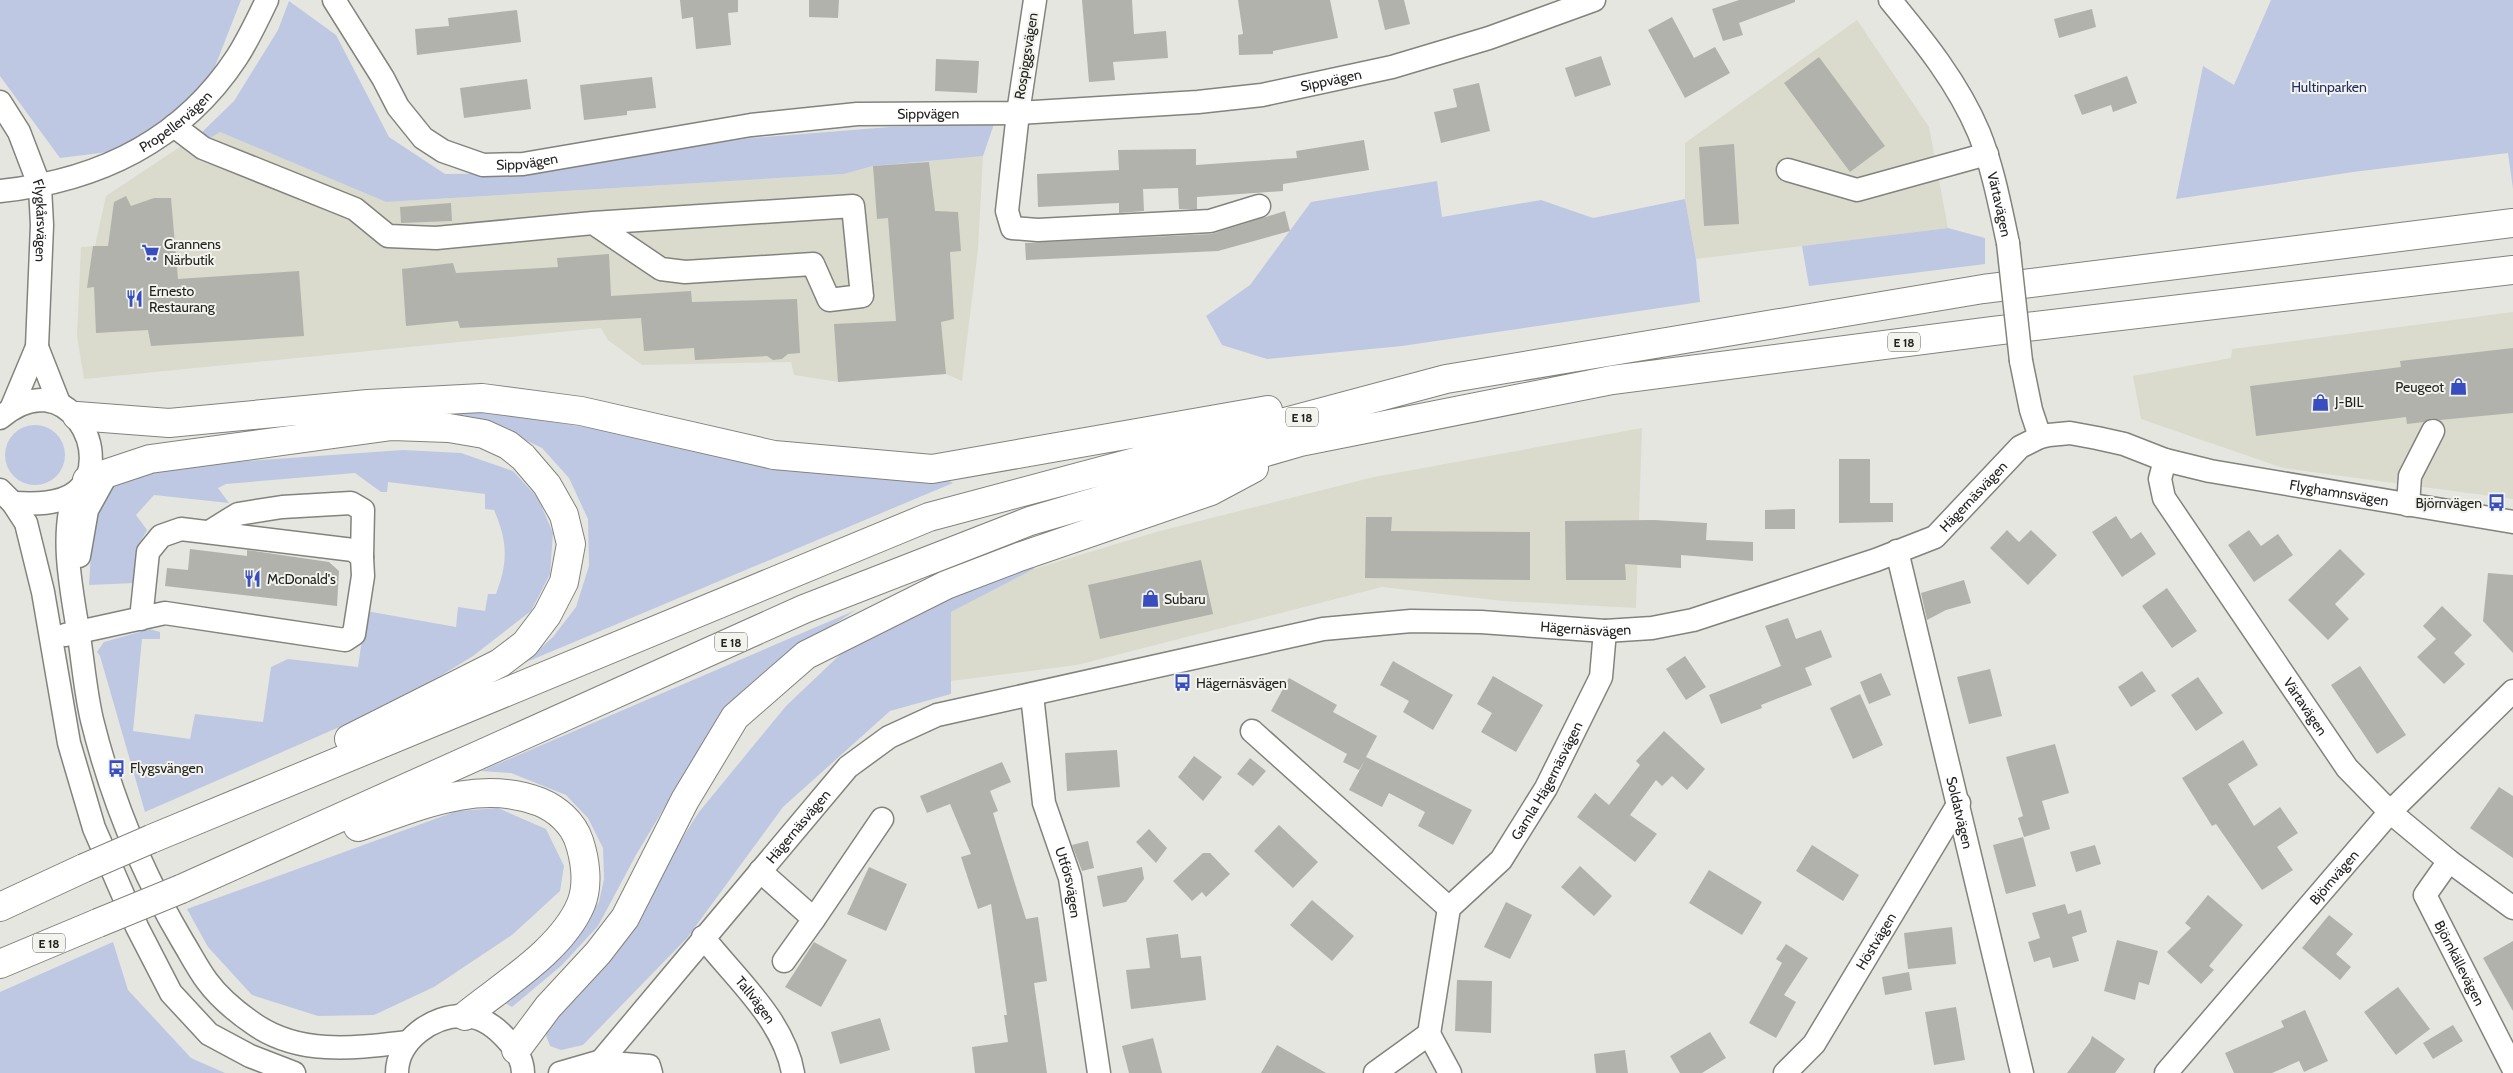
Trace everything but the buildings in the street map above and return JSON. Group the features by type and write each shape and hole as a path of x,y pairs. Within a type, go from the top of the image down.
{"highway":[{"name":"E 18","path":"0,907 151,839 929,517 1446,379 1983,289 2513,223"},
{"name":"E 18","path":"0,964 181,889 804,610 1030,521 1300,442 1612,380 2003,330 2513,270"},
{"path":"68,409 169,423 368,404 482,398 581,411 774,455 932,469 1446,379"},
{"path":"90,482 150,459 392,426 449,428 484,434 508,445 523,457 548,485 564,515 571,544 564,582 547,615 525,644 500,663 151,839"},
{"path":"521,1064 548,1007 598,953 625,918 685,800 735,717 806,656 946,585 1019,557 1211,491 1300,442"},
{"path":"181,889 439,800 488,791 521,794 553,807 576,831 586,864 582,903 564,931 546,951 465,1016"}],"street":[{"name":"Propellervägen","path":"0,191 40,187 68,180 127,157 174,126 206,97 237,57 267,0"},
{"name":"Sippvägen","path":"334,0 383,78 398,107 423,138 443,152 483,165 523,164 751,125 856,114 1018,113 1198,102 1262,95 1392,67 1489,38 1594,0"},
{"name":"Rospiggsvägen","path":"1035,0 1018,113 1007,211 1012,228 1038,230 1210,221 1259,206"},
{"name":"Värtavägen","path":"1890,0 1953,84 1978,131 1987,154 2008,243 2021,361 2031,410 2040,436"},
{"name":"Flygkårsvägen","path":"0,102 19,132 40,187 42,225 37,347 6,413"},
{"path":"174,126 203,148 355,209 388,236 436,238 594,223 852,206 862,296 829,300 813,264 685,272 661,269 594,223"},
{"path":"1788,170 1857,190 1987,154"},
{"name":"Flygkårsvägen","path":"37,347 68,409 88,438 90,482"},
{"path":"6,413 37,401 68,409"},
{"path":"2408,505 2410,476 2433,431"},
{"name":"Hägernäsvägen","path":"595,1068 703,937 848,768 889,737 937,715 1323,629 1411,622 1481,622 1605,631 1652,628 1694,620 1935,537 2020,447 2040,436 2070,433 2097,438 2124,444 2165,460"},
{"name":"Värtavägen","path":"2165,460 2160,479 2164,498 2347,768 2390,812 2449,860 2513,908"},
{"name":"Flyghamnsvägen","path":"2165,460 2210,472 2513,522"},
{"path":"6,496 36,504 53,502 90,482"},
{"path":"73,589 90,482"},
{"path":"90,482 68,512 68,548 78,632 92,718 111,788 126,826 168,917 207,982 255,1024 288,1040 320,1048 345,1048 408,1042"},
{"path":"6,496 26,523 43,592 69,743 94,828 137,927 171,993 209,1034 250,1056 294,1073"},
{"path":"50,638 165,613 346,640 354,634 363,576 363,510 351,504 282,507 238,514 209,532"},
{"path":"141,619 148,552 161,536 181,529 353,550 362,557"},
{"name":"Soldatvägen","path":"1896,551 1959,803 2022,1073"},
{"name":"Gamla Hägernäsvägen","path":"1449,908 1501,860 1546,788 1601,677 1605,631"},
{"name":"Björnvägen","path":"2166,1073 2390,812 2513,691"},
{"name":"Utförsvägen","path":"1032,695 1044,803 1070,878 1100,1073"},
{"path":"1252,731 1449,908 1429,1034 1450,1073"},
{"name":"Höstvägen","path":"1785,1073 1814,1044 1959,803"},
{"path":"784,961 882,819"},
{"name":"Björnkällevägen","path":"2449,860 2425,896 2513,1068"},
{"path":"760,871 814,919"},
{"name":"Tallvägen","path":"703,937 771,1019 791,1059 793,1073"},
{"path":"397,1073 397,1066 408,1042 423,1027 443,1018 465,1016 495,1026 521,1064 550,1073"},
{"path":"1375,1073 1429,1034"},
{"path":"560,1073 595,1068 649,1066 651,1073"}],"shaded area":[{"path":"1857,20 1929,127 1948,228 1696,259 1685,199 1685,143"},
{"path":"220,132 386,202 844,174 873,166 983,156 978,249 962,381 946,374 838,382 794,375 791,362 642,365 608,340 601,328 84,379 77,336 81,247 95,246 106,196 201,133 207,140"},
{"path":"2513,312 2513,499 2283,468 2141,419 2133,376 2231,358 2232,349"},
{"path":"1642,428 1636,608 1503,601 1382,587 1077,665 951,681 951,612 1034,569 1156,532 1374,477"}],"green space":[{"path":"0,0 241,0 207,87 124,150 60,158 0,76"},
{"name":"Hultinparken","path":"2271,0 2513,0 2513,189 2508,153 2353,172 2176,199 2203,66 2234,85"},
{"path":"289,1 336,35 389,137 445,174 522,173 751,138 890,127 994,124 983,156 873,166 844,174 386,202 220,132 207,140 201,133 234,101 278,30"},
{"path":"1437,181 1442,217 1541,200 1593,218 1685,199 1696,259 1700,302 1402,346 1267,359 1222,345 1206,316 1250,285 1311,202"},
{"path":"1948,228 1985,238 1985,264 1809,286 1802,246"},
{"path":"424,411 499,413 614,432 788,471 885,477 941,477 953,483 524,663 553,637 576,607 589,566 588,519 569,478 542,448 505,430 411,419 210,434 209,423"},
{"path":"29,425 41,425 52,430 60,438 65,449 63,467 52,480 41,485 29,485 18,480 10,472 5,461 5,449 10,438 18,430"},
{"path":"403,450 461,453 513,471 538,498 553,533 550,574 531,611 473,656 401,700 145,812 100,656 97,652 104,642 150,629 160,632 160,639 142,639 133,731 190,739 195,714 263,722 271,667 288,659 358,667 366,611 456,627 458,607 485,611 488,594 496,594 500,583 505,552 502,532 494,510 485,509 485,494 388,482 387,492 381,492 355,473 226,484 218,488 229,503 154,495 136,515 147,530 139,544 134,583 89,585 93,522 114,485 135,472 192,465"},
{"path":"1036,560 1034,569 951,612 951,694 890,711 783,807 687,938 583,1045 561,1050 550,1046 544,1030 614,945 699,812 786,706 846,649 922,609"},
{"path":"856,610 805,643 749,685 692,761 636,855 598,926 561,966 512,1007 502,1001 560,955 599,902 604,879 603,848 588,818 566,795 511,773 481,771"},
{"path":"498,808 546,829 564,866 560,891 512,935 434,987 374,1015 318,1016 252,995 208,947 187,909 457,811"},
{"path":"113,942 128,990 191,1058 225,1073 0,1073 0,992"}],"place":[{"name":"Grannens Närbutik","path":"150,252"},
{"name":"Ernesto Restaurang","path":"135,299"},
{"name":"Peugeot","path":"2458,387"},
{"name":"J-BIL","path":"2321,402"},
{"name":"Björnvägen","path":"2496,503"},
{"name":"McDonald's","path":"253,579"},
{"name":"Subaru","path":"1150,599"},
{"name":"Hägernäsvägen","path":"1182,683"},
{"name":"Flygsvängen","path":"116,768"}]}
